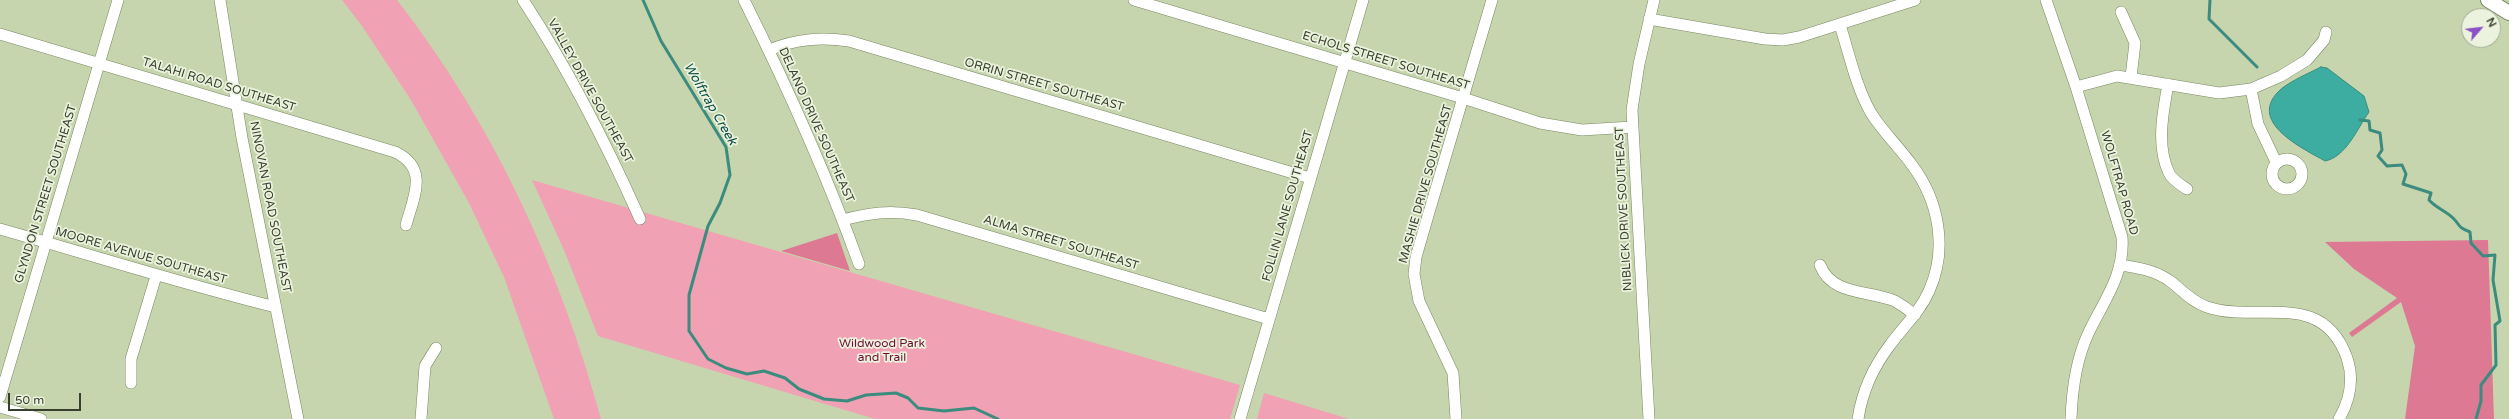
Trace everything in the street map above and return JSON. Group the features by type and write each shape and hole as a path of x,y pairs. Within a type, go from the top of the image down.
{"main road":[{"path":"2488,0 2509,13"}],"street":[{"name":"GLYNDON STREET SOUTHEAST","path":"0,397 98,63 118,0"},
{"name":"NINOVAN ROAD SOUTHEAST","path":"220,0 238,104 242,138 298,419"},
{"name":"VALLEY DRIVE SOUTHEAST","path":"523,0 567,72 593,120 640,219"},
{"name":"DELANO DRIVE SOUTHEAST","path":"744,0 785,82 843,220 859,264"},
{"name":"ECHOLS STREET SOUTHEAST","path":"1134,0 1343,64 1463,98 1540,123 1563,128 1606,130 1632,127"},
{"name":"FOLLIN LANE SOUTHEAST","path":"1240,419 1363,0"},
{"name":"MASHIE DRIVE SOUTHEAST","path":"1456,419 1453,373 1419,301 1414,274 1427,219 1492,0"},
{"name":"NIBLICK DRIVE SOUTHEAST","path":"1649,419 1632,127 1634,91 1654,0"},
{"path":"1649,19 1765,39 1783,40 1840,24 1915,0"},
{"name":"WOLFTRAP ROAD","path":"2046,0 2076,87 2122,237 2121,265 2116,280 2088,336 2072,396 2071,419"},
{"path":"2121,12 2134,43 2132,77"},
{"path":"1840,24 1870,112 1920,176 1934,205 1938,223 1938,260 1930,291 1915,315 1879,360 1864,394 1858,419"},
{"path":"2076,87 2103,78 2132,77 2219,93 2251,89 2281,76 2307,60 2324,40 2326,32"},
{"name":"TALAHI ROAD SOUTHEAST","path":"0,34 395,152 419,167 417,185 406,225"},
{"name":"ORRIN STREET SOUTHEAST","path":"769,50 787,43 812,39 849,41 1310,178"},
{"path":"2168,84 2162,124 2164,159 2169,174 2187,189"},
{"path":"2251,89 2258,124 2276,162"},
{"name":"ALMA STREET SOUTHEAST","path":"843,220 874,212 899,212 917,215 1269,319"},
{"name":"MOORE AVENUE SOUTHEAST","path":"0,229 156,276 276,307"},
{"path":"1820,265 1827,277 1838,285 1894,301 1915,315"},
{"path":"2121,265 2161,275 2187,296 2207,307 2220,310 2294,312 2317,321 2336,338 2348,364 2350,389 2348,401 2339,419"},
{"path":"131,383 131,359 156,276"},
{"path":"421,419 425,366 436,348"},
{"path":"0,407 41,419"}],"green space":[{"path":"342,0 397,0 432,47 464,96 520,199 544,253 584,363 601,419 554,419 504,277 469,203 411,100 362,26"},
{"name":"Wildwood Park and Trail","path":"532,180 1240,385 1230,419 875,419 598,336 564,250"},
{"path":"1264,393 1349,419 1257,419"}],"shaded area":[{"path":"837,233 850,271 781,251"},
{"path":"2488,240 2494,419 2405,419 2415,346 2401,302 2352,337 2349,333 2397,298 2354,269 2325,242"}],"water":[{"path":"2321,67 2327,68 2364,96 2369,112 2345,148 2339,154 2325,161 2305,150 2282,134 2274,124 2270,114 2271,103 2278,92 2298,78"}],"waterway":[{"name":"Wolftrap Creek","path":"643,0 661,41 726,147 730,175 720,203 708,226 689,295 689,331 708,359 726,368 747,374 764,371 785,378 799,389 824,399 847,401 866,395 896,393 908,398 918,408 944,411 974,408 998,419"},
{"path":"2210,0 2209,19 2257,67"},
{"path":"2360,120 2369,121 2370,130 2380,133 2382,150 2378,156 2387,166 2402,165 2406,174 2403,184 2431,193 2429,200 2456,221 2461,227 2470,232 2471,243 2483,256 2495,255 2493,280 2500,321 2495,325 2496,365 2481,385 2481,401 2476,419"}]}
